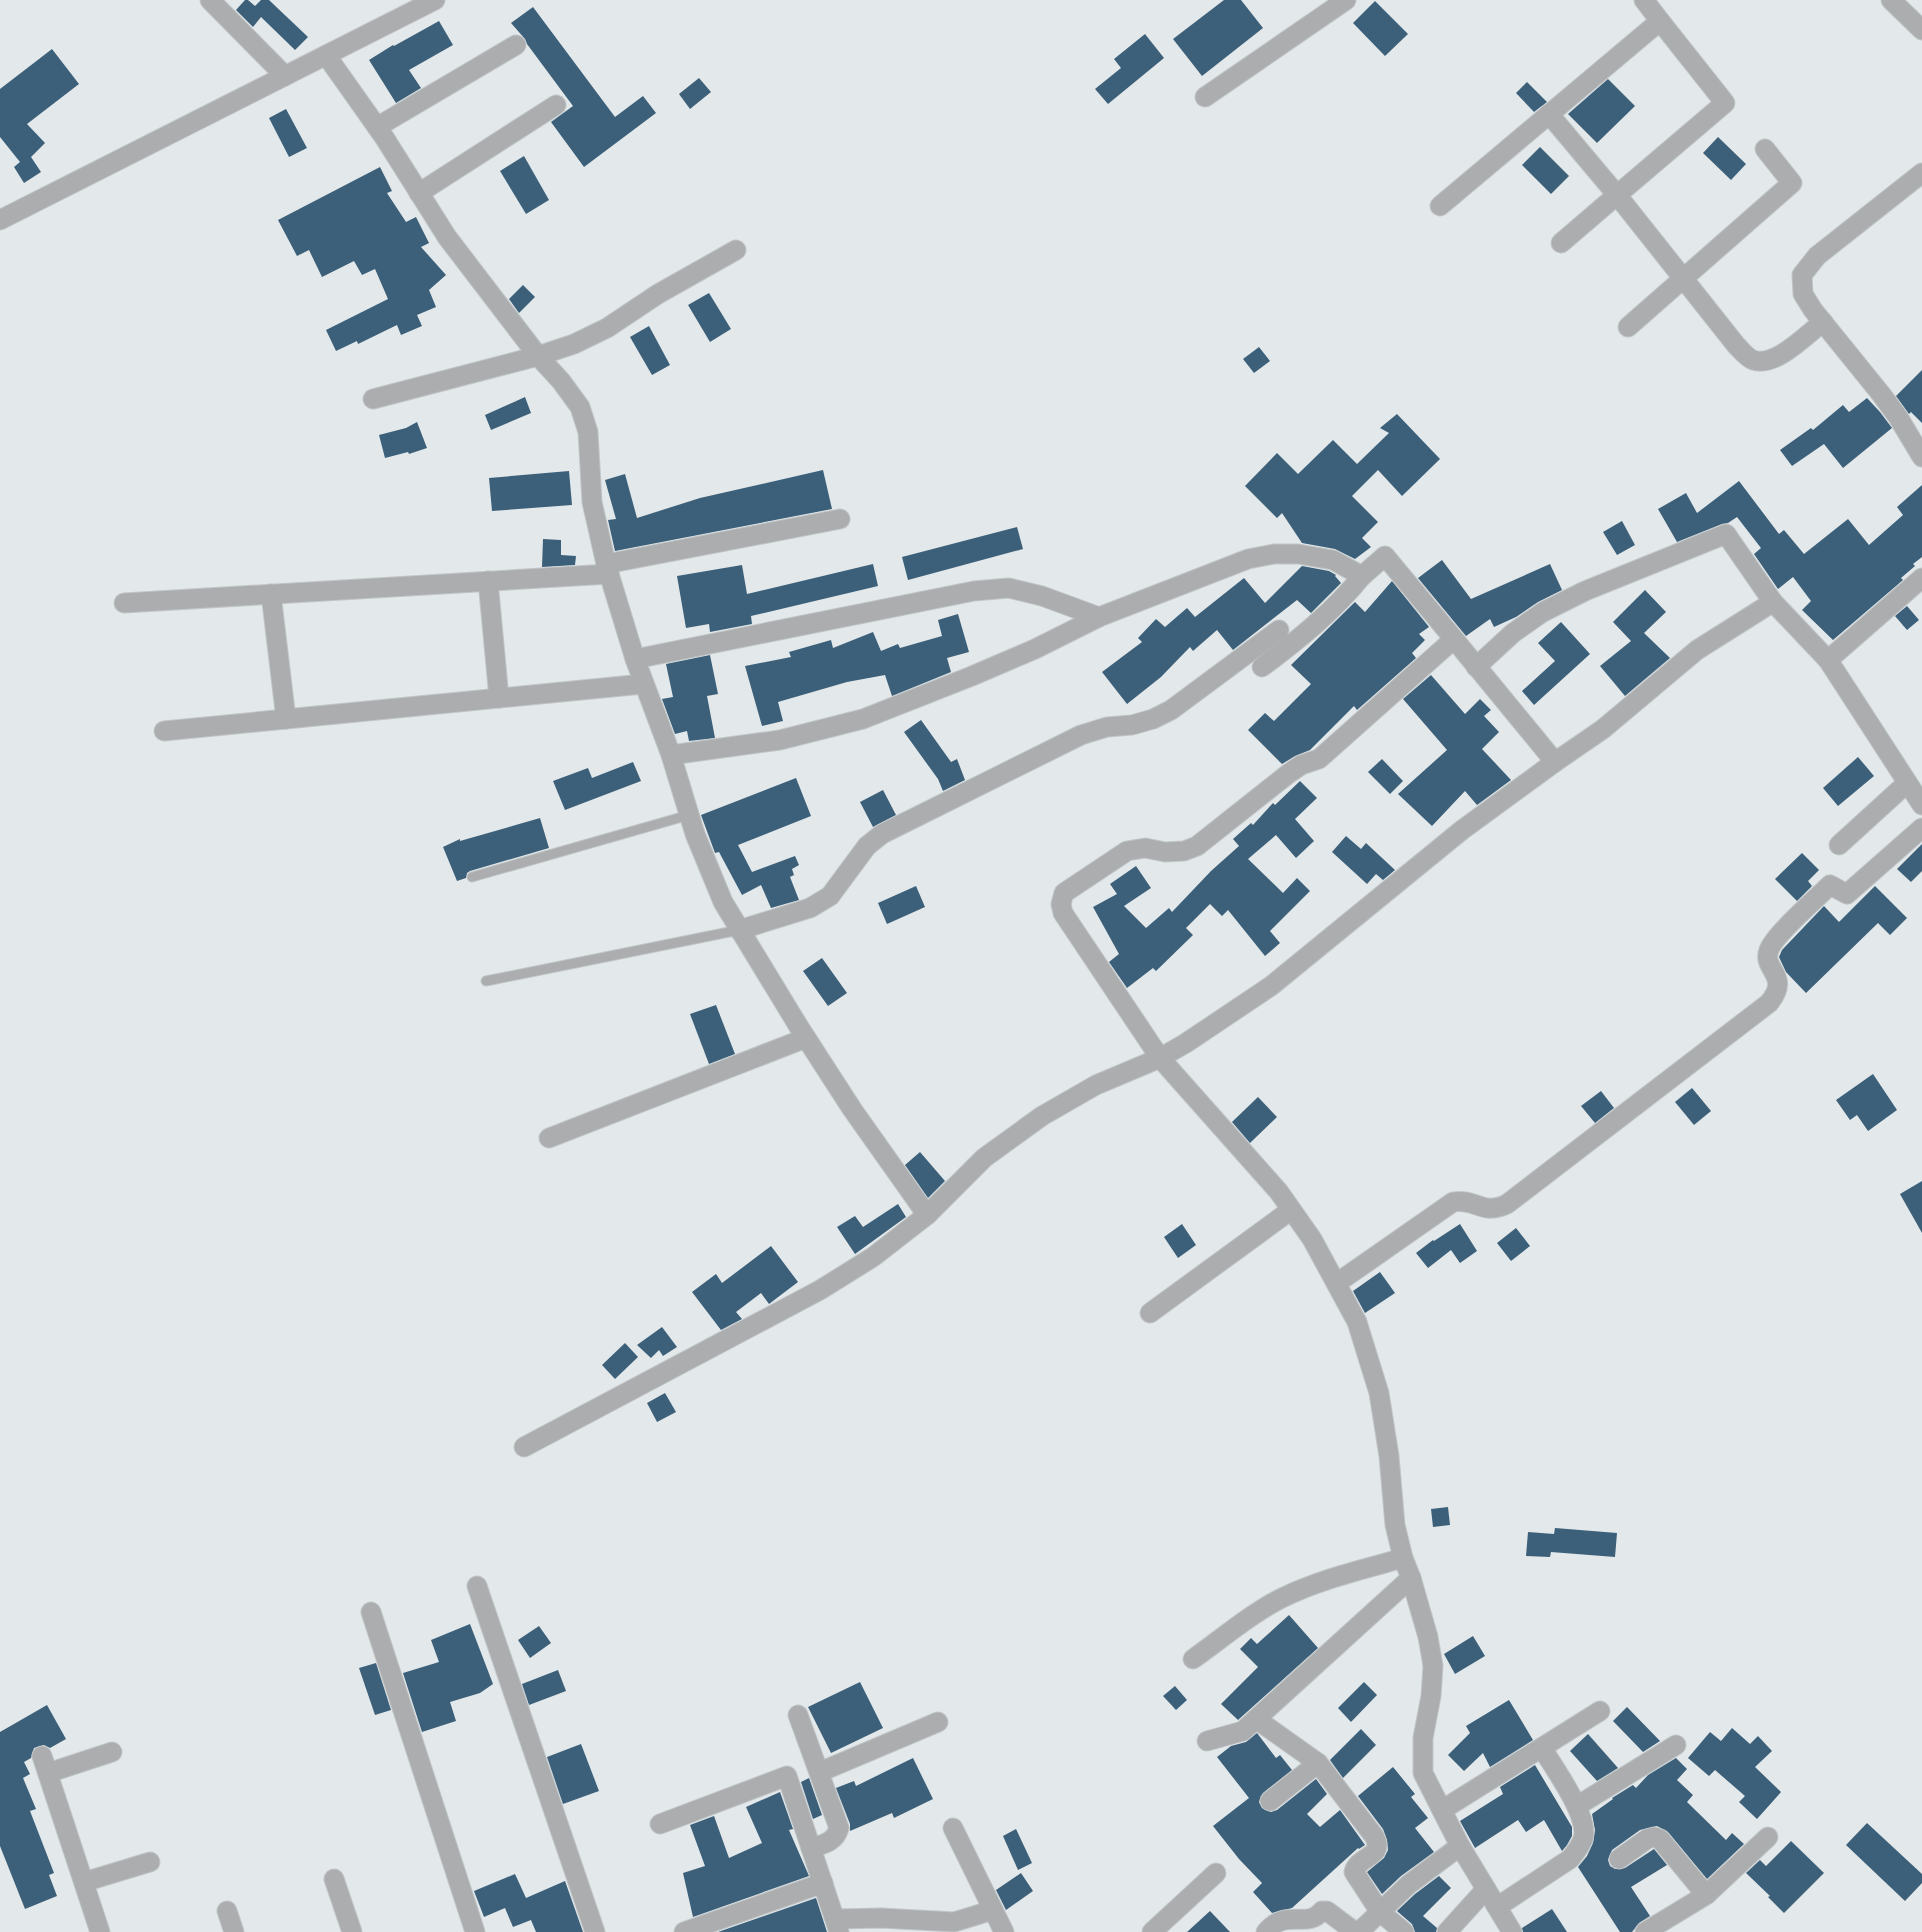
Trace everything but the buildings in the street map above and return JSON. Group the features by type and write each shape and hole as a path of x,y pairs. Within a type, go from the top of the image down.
{"street":[{"path":"210,0 285,76"},
{"path":"0,220 435,0"},
{"path":"1561,243 1725,103 1644,0"},
{"path":"1891,0 1922,30"},
{"path":"1205,97 1343,1"},
{"path":"1440,206 1660,21"},
{"path":"377,127 516,45"},
{"path":"326,55 377,127 447,237 538,356 580,407 588,432 592,502 607,569 634,659 671,755 695,834 723,902 852,1109 927,1215"},
{"path":"420,193 556,105"},
{"path":"1549,114 1617,195 1736,345 1752,360 1764,362 1776,359 1823,322"},
{"path":"1628,327 1792,183 1765,149"},
{"path":"1922,174 1817,256 1802,275 1804,294 1823,322 1882,394 1922,457"},
{"path":"374,399 538,356 574,344 606,328 658,294 736,250"},
{"path":"124,604 488,581 607,569 840,518"},
{"path":"1476,667 1513,633 1543,612 1585,591 1726,534 1773,602 1828,660 1922,805"},
{"path":"671,755 780,740 863,719 1035,649 1098,617 1248,559 1274,554 1298,554 1333,560 1362,576"},
{"path":"1262,667 1304,636 1325,617 1362,576 1385,556 1555,762"},
{"path":"1828,660 1922,578"},
{"path":"488,581 499,698"},
{"path":"634,659 974,591 1009,588 1042,596 1098,617"},
{"path":"271,594 286,719"},
{"path":"524,1447 820,1290 873,1257 927,1215 984,1158 1042,1116 1096,1085 1160,1058 1186,1043 1271,986 1462,830 1603,729 1697,650 1773,602"},
{"path":"740,930 810,908 830,896 867,846 882,834 1081,735 1107,727 1132,725 1153,720 1171,710 1279,630"},
{"path":"1454,639 1319,759 1301,765 1288,774 1197,846 1184,851 1165,852 1145,848 1127,851 1064,893 1061,904 1063,912 1160,1058 1270,1182 1312,1239 1357,1322 1379,1393 1389,1456 1395,1525 1403,1558 1428,1637 1433,1666 1431,1696 1423,1738 1423,1773 1460,1846 1512,1932"},
{"path":"164,731 643,684"},
{"path":"1839,845 1907,783"},
{"path":"1337,1283 1453,1202 1462,1200 1486,1208 1497,1209 1507,1204 1769,1004 1775,996 1778,987 1777,978 1768,956 1769,949 1778,937 1830,885 1847,894 1922,828"},
{"path":"549,1138 806,1038"},
{"path":"1150,1313 1291,1210"},
{"path":"1193,1659 1281,1598 1326,1580 1403,1558"},
{"path":"1207,1741 1242,1731 1410,1578"},
{"path":"477,1586 595,1932"},
{"path":"371,1612 475,1932"},
{"path":"1442,1810 1600,1711"},
{"path":"798,1716 839,1828 838,1834 832,1841 811,1848"},
{"path":"1256,1719 1318,1763 1378,1842 1378,1848 1373,1855 1359,1862 1355,1866 1354,1872 1380,1912 1404,1932"},
{"path":"820,1772 938,1722"},
{"path":"1577,1806 1676,1745"},
{"path":"1497,1907 1570,1859 1584,1838 1583,1826 1577,1806 1542,1748"},
{"path":"100,1932 45,1765 112,1752"},
{"path":"1270,1801 1318,1763"},
{"path":"660,1824 787,1776 837,1926 881,1918 954,1922 993,1910"},
{"path":"953,1828 1004,1932"},
{"path":"1619,1858 1647,1839 1654,1837 1660,1840 1706,1895"},
{"path":"1645,1932 1706,1895 1768,1837"},
{"path":"1359,1932 1408,1885 1460,1846"},
{"path":"84,1882 150,1862"},
{"path":"1152,1932 1216,1873"},
{"path":"334,1879 352,1932"},
{"path":"684,1932 823,1883"},
{"path":"1446,1932 1486,1890"},
{"path":"227,1911 234,1932"},
{"path":"1266,1932 1275,1923 1284,1919 1309,1920 1316,1918 1322,1911 1326,1911 1355,1932"}],"lane":[{"path":"472,877 689,815"},
{"path":"486,981 740,930"}]}
